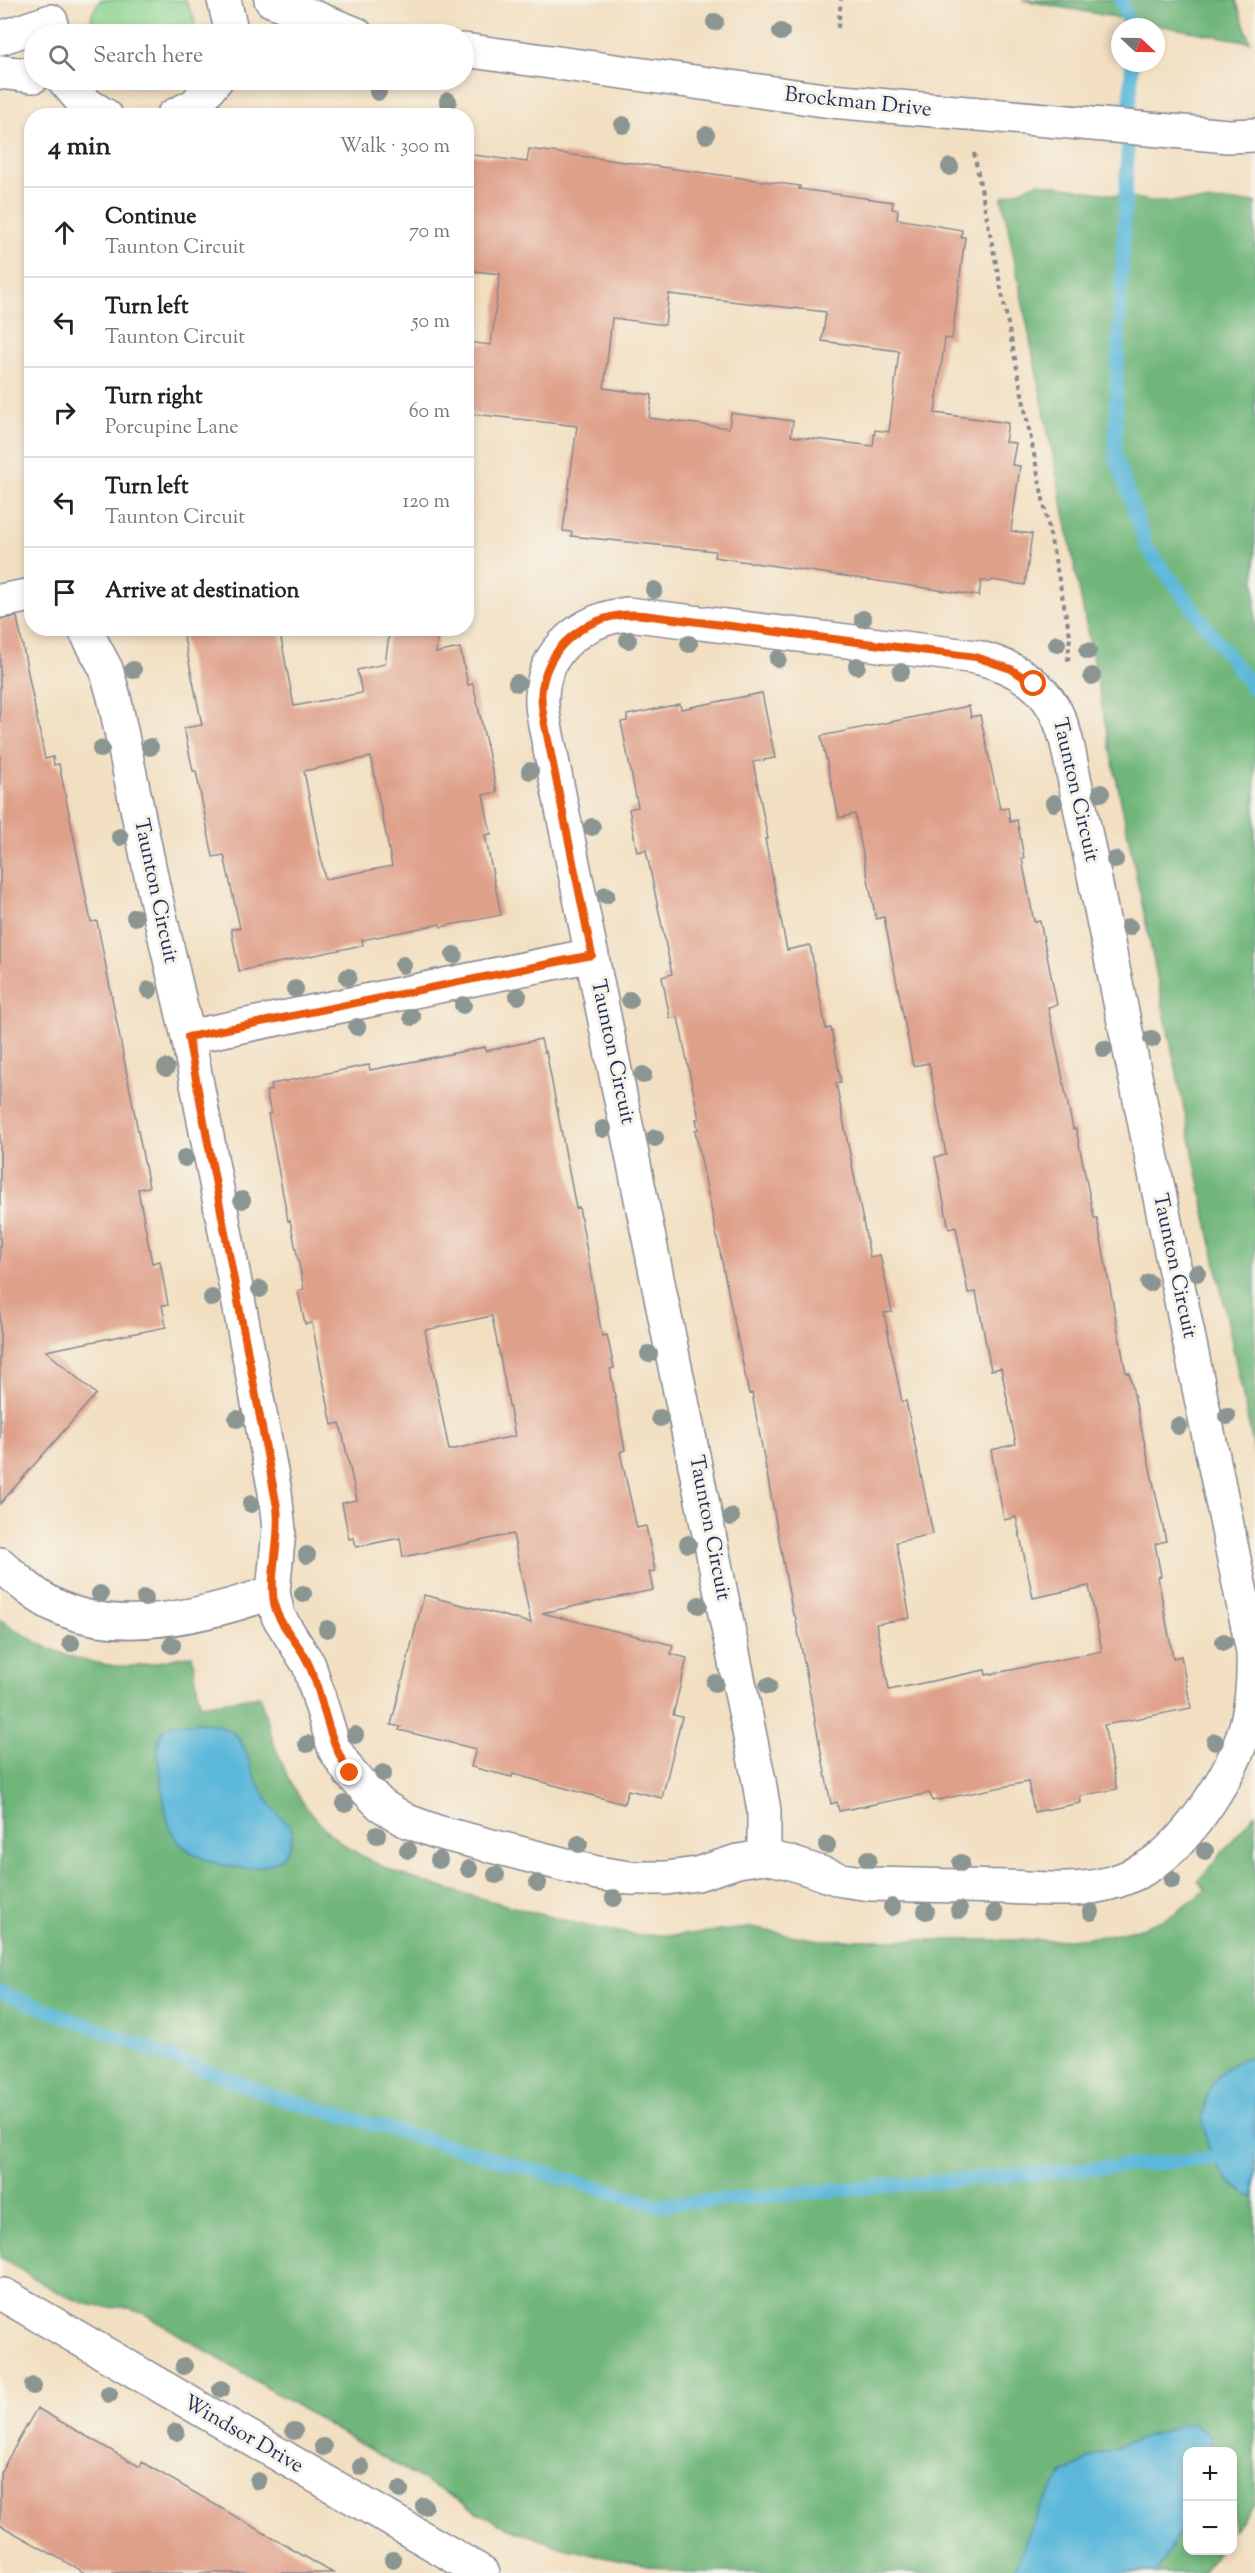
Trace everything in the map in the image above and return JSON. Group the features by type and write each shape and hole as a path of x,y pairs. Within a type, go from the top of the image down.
{"street":[{"path":"224,0 230,24"},
{"path":"271,0 331,24"},
{"path":"38,24 54,18"},
{"path":"0,38 24,29"},
{"name":"Brockman Drive","path":"474,51 831,101 1032,120 1241,135"},
{"path":"0,72 24,74"},
{"path":"73,90 82,101 93,108"},
{"path":"0,601 24,596"},
{"name":"Taunton Circuit","path":"88,636 106,669 114,697 154,890 188,1037 277,1507 279,1530 273,1592 278,1616 309,1665 331,1739 350,1773 369,1795 400,1817 437,1832 597,1873 630,1878 666,1878 697,1874 738,1861 764,1857 788,1862 842,1880 870,1884 1064,1889 1114,1882 1152,1864 1180,1841 1205,1808 1230,1768 1247,1729 1255,1689 1253,1652 1066,739 1054,705 1024,675 976,657 643,615 616,615 580,629 562,647 547,673 541,699 545,725 759,1781 764,1811 764,1857"},
{"path":"188,1037 592,955"},
{"path":"0,1564 30,1591 52,1604 92,1619 112,1622 157,1620 197,1613 238,1604 273,1592"},
{"name":"Windsor Drive","path":"1,2297 483,2573"}],"path":[{"path":"838,28 842,0"},
{"path":"965,114 1070,635 1071,642 1066,669"}],"green space":[{"path":"100,0 185,0 195,24 90,24 92,14"},
{"path":"1022,0 1236,0 1250,42 1165,26 1165,18 1120,18"},
{"path":"1039,183 1152,201 1255,202 1255,1455 1114,767 1002,197"},
{"path":"0,1619 46,1647 97,1663 133,1666 192,1655 200,1705 260,1696 274,1744 291,1783 311,1813 335,1838 363,1857 437,1886 612,1931 638,1935 678,1935 750,1928 820,1940 1058,1940 1104,1936 1160,1921 1174,1914 1206,1890 1198,1881 1255,1814 1255,2503 1237,2526 1237,2447 1183,2447 1183,2555 1215,2555 1202,2573 687,2573 563,2548 497,2523 345,2435 145,2314 126,2308 95,2306 70,2298 0,2257"}],"water":[{"path":"201,1722 218,1726 238,1737 261,1789 292,1829 289,1848 278,1860 262,1866 242,1868 222,1865 202,1858 186,1848 174,1836 165,1809 158,1754 159,1742 164,1728 174,1724"},
{"path":"1255,2056 1255,2198 1234,2185 1219,2167 1208,2146 1204,2123 1206,2100 1214,2081 1231,2065"},
{"path":"1191,2422 1212,2438 1209,2447 1183,2447 1183,2526 1156,2573 1013,2573 1039,2508 1063,2474 1097,2454"}],"building":[{"path":"529,149 800,186 799,189 893,202 892,209 898,210 897,219 962,230 961,237 965,237 952,339 945,338 935,413 1008,423 1005,442 1016,443 1012,465 1020,466 1011,531 1032,534 1025,585 992,580 991,582 981,581 979,596 714,557 715,551 571,536 572,532 563,531 577,426 474,414 474,343 491,345 500,274 474,271 474,155 527,162","holes":["669,294 826,312 822,341 899,351 889,432 875,430 873,446 791,436 793,421 731,413 729,428 649,418 652,395 604,388 612,318 665,325"]},
{"path":"17,617 45,759 53,757 54,765 59,764 91,922 97,921 149,1187 138,1189 152,1263 160,1261 168,1305 162,1305 166,1327 46,1351 96,1394 0,1504 0,619"},
{"path":"184,636 281,636 294,706 362,693 357,670 385,664 389,636 438,636 436,653 460,648 468,685 473,684 497,792 483,795 491,834 485,835 501,915 441,927 440,924 362,940 363,945 239,971 231,929 240,928 224,855 213,857 196,771 193,771 184,728 202,725","holes":["371,757 392,866 325,879 304,771"]},
{"path":"762,693 775,758 753,762 768,839 765,839 787,950 810,945 826,1029 831,1028 841,1082 836,1083 870,1257 880,1255 892,1312 884,1313 902,1402 906,1401 933,1534 896,1542 910,1618 876,1624 889,1690 985,1670 986,1675 1102,1651 1089,1586 1033,1598 1016,1517 1004,1520 991,1450 1016,1444 1001,1368 991,1370 976,1292 968,1293 956,1227 949,1229 935,1157 946,1155 929,1063 913,1066 884,917 876,919 855,814 839,818 821,736 969,706 971,717 980,715 1000,809 1008,808 1010,822 1017,820 1034,922 1040,921 1057,1005 1048,1007 1073,1129 1076,1129 1094,1218 1097,1218 1126,1373 1129,1372 1166,1541 1155,1544 1161,1576 1158,1577 1173,1658 1181,1656 1191,1708 1104,1725 1117,1789 1080,1796 1081,1803 1034,1812 1028,1782 932,1801 930,1793 839,1811 837,1802 831,1804 752,1393 749,1394 695,1130 698,1129 696,1119 699,1119 678,1017 670,1018 662,977 672,974 646,850 637,852 629,809 638,807 621,722 627,721 627,715 680,704 681,709"},
{"path":"541,1039 544,1052 546,1051 576,1208 579,1207 602,1336 607,1335 614,1368 610,1369 625,1450 620,1452 637,1528 646,1526 655,1571 649,1572 653,1590 542,1613 673,1645 671,1654 687,1658 673,1715 682,1717 662,1798 628,1790 624,1804 513,1774 512,1777 471,1767 476,1749 399,1730 401,1727 391,1725 424,1595 531,1623 513,1534 403,1557 400,1538 356,1547 354,1538 349,1539 342,1503 357,1500 340,1423 332,1425 312,1323 305,1324 298,1291 304,1289 290,1220 288,1221 268,1114 271,1113 266,1091 272,1090 271,1084 369,1065 370,1070 485,1047 486,1051","holes":["492,1316 515,1436 449,1450 425,1330"]},
{"path":"37,2408 140,2467 142,2462 333,2573 85,2573 0,2525 0,2473"}],"waterway":[{"path":"1121,0 1127,18"},
{"path":"1132,72 1115,455 1147,548 1255,691"},
{"path":"0,1992 273,2096 658,2205 1218,2158 1255,2148"}],"route":[{"path":"350,1773 335,1750 309,1665 278,1616 274,1604 273,1592 279,1530 275,1492 188,1037 592,955 541,699 547,673 562,647 580,629 602,618 628,614 643,615 976,657 1024,675 1034,684"}]}
